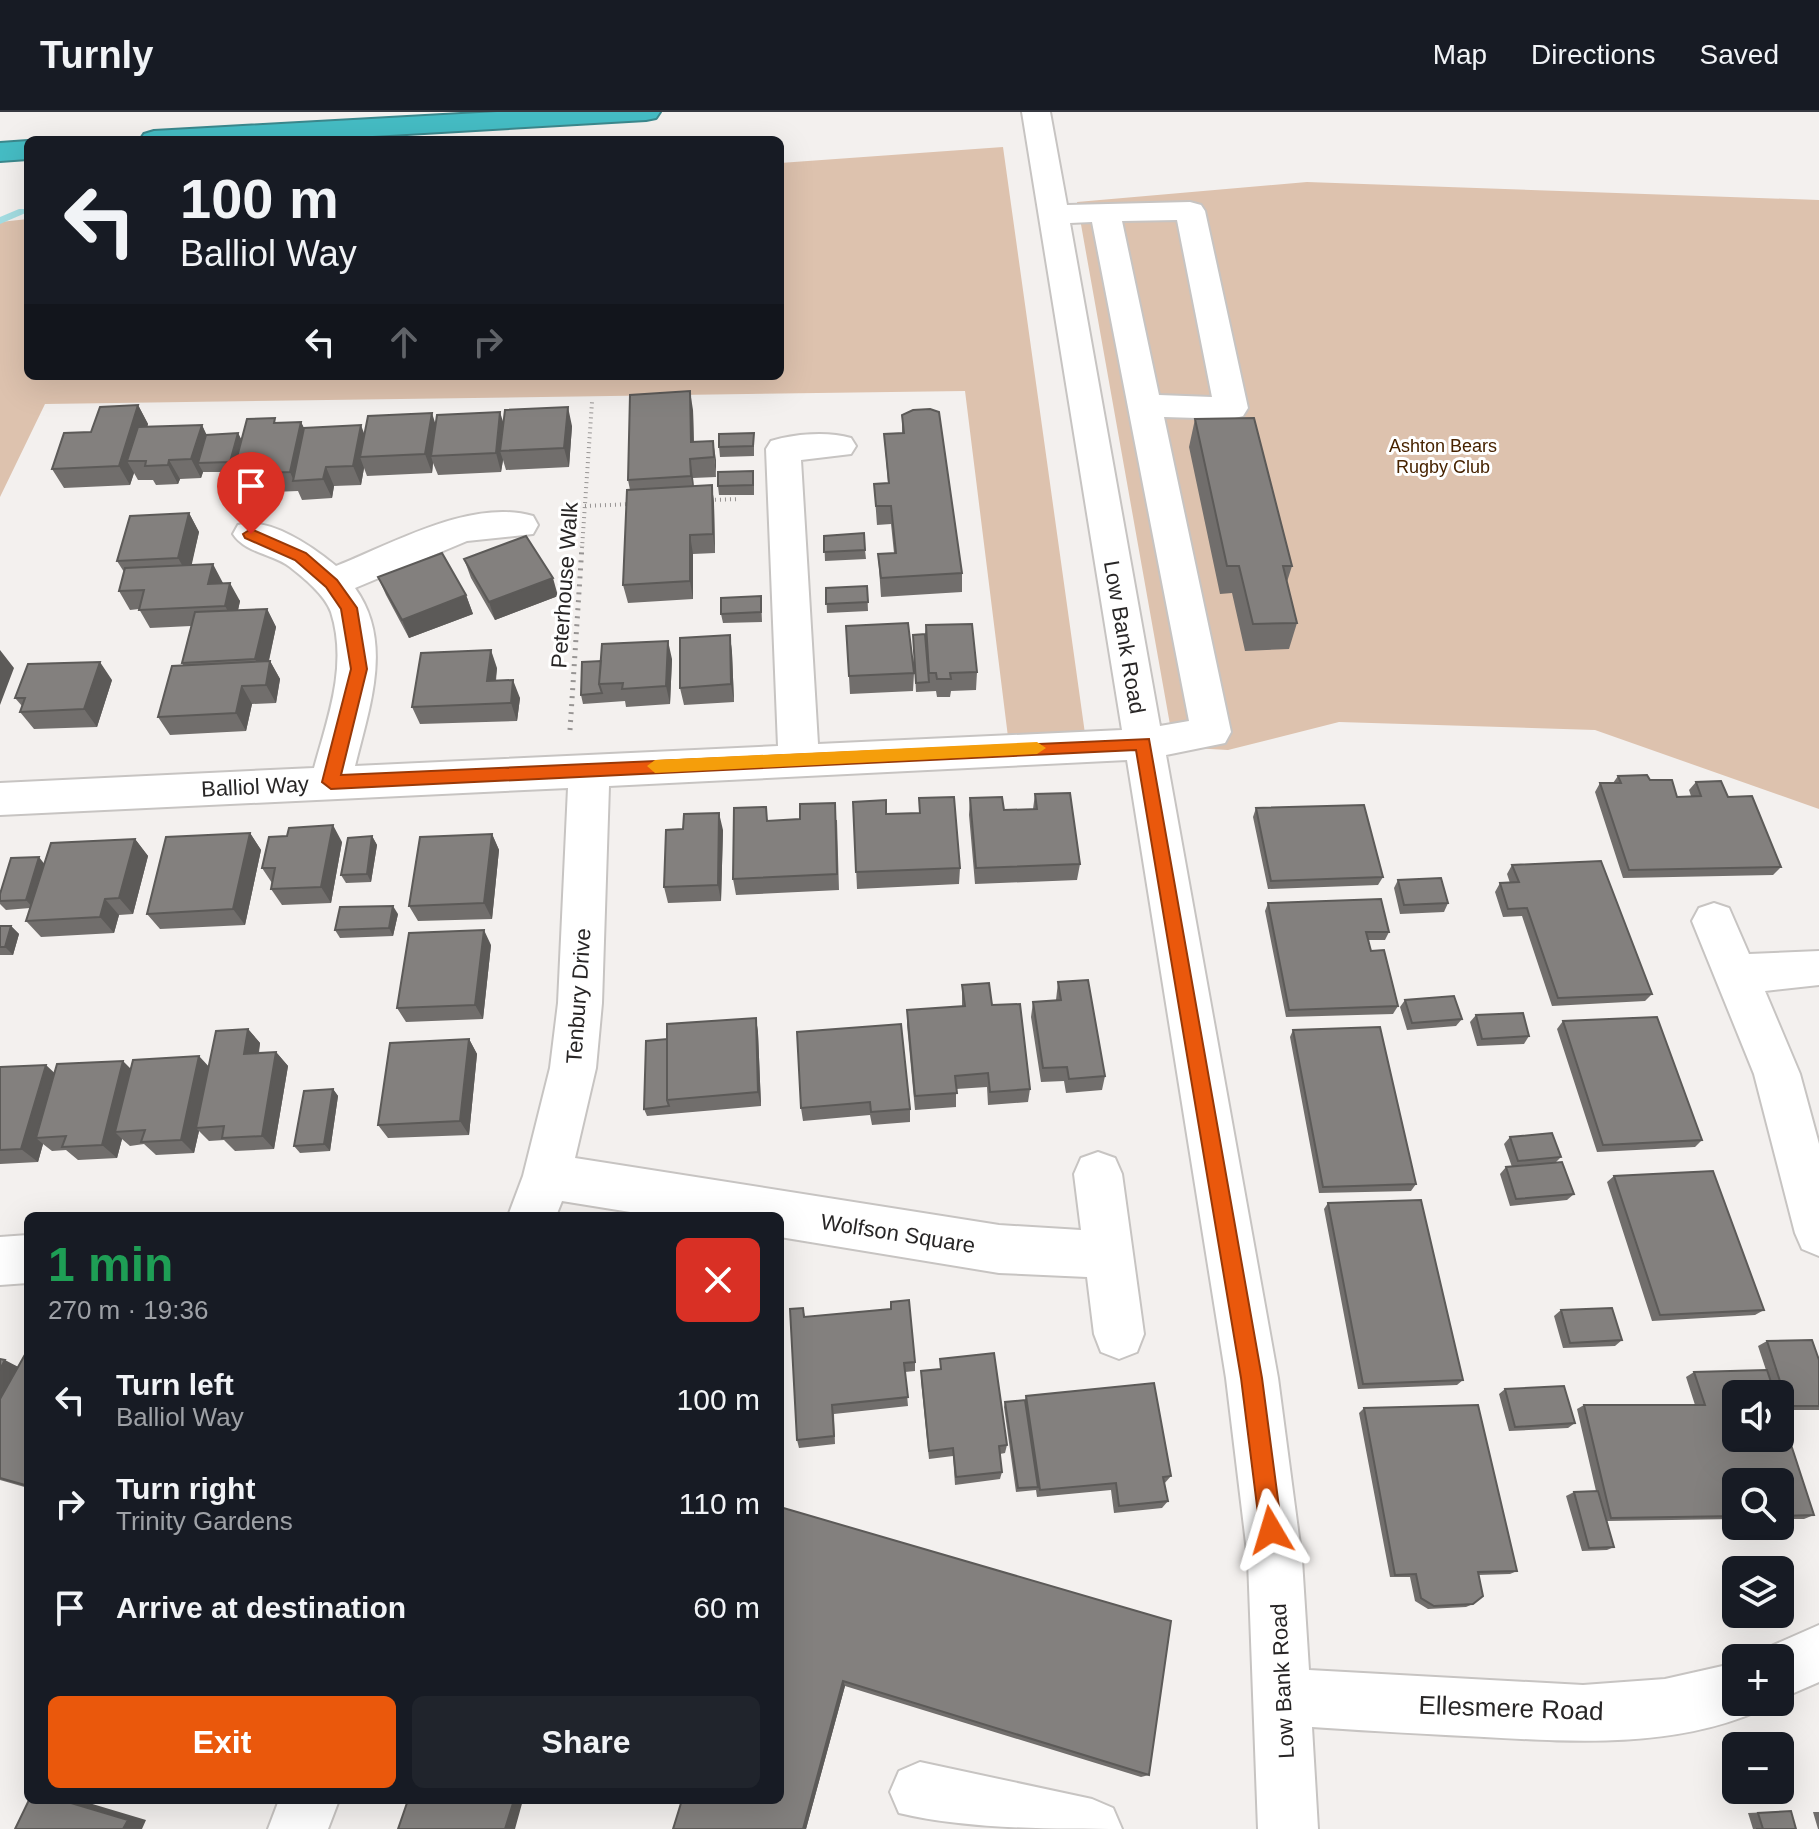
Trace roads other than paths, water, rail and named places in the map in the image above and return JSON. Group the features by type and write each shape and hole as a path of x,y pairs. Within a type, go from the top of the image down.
{"highway":[{"path":"224,136 646,112"},
{"path":"0,152 24,150"}],"street":[{"name":"Low Bank Road","path":"1036,112 1252,1378 1275,1560 1288,1829"},
{"path":"1053,214 1190,211 1231,408 1145,406 1105,213"},
{"name":"Balliol Way","path":"0,799 799,758 1143,744 1211,732 1145,406"},
{"path":"799,758 783,449 839,446"},
{"path":"331,583 462,529 520,525"},
{"path":"251,534 300,556 331,583 349,608 359,669 331,782"},
{"name":"Tenbury Drive","path":"539,1196 573,1068 580,1003 578,770"},
{"path":"1714,921 1777,1074 1819,1233"},
{"path":"1736,974 1813,968"},
{"path":"1098,1174 1119,1334"},
{"name":"Wolfson Square","path":"539,1196 678,1212"},
{"name":"Wolfson Square","path":"784,1224 999,1249 1109,1255"},
{"path":"0,1261 24,1259"},
{"path":"1794,1665 1819,1653"},
{"name":"Ellesmere Road","path":"1283,1697 1583,1714 1665,1708 1722,1695"},
{"path":"920,1792 1092,1829"},
{"path":"298,1829 307,1804"}],"waterway":[{"path":"0,221 23,211"}],"park label":[{"name":"Ashton Bears Rugby Club","path":"1443,456"}]}
